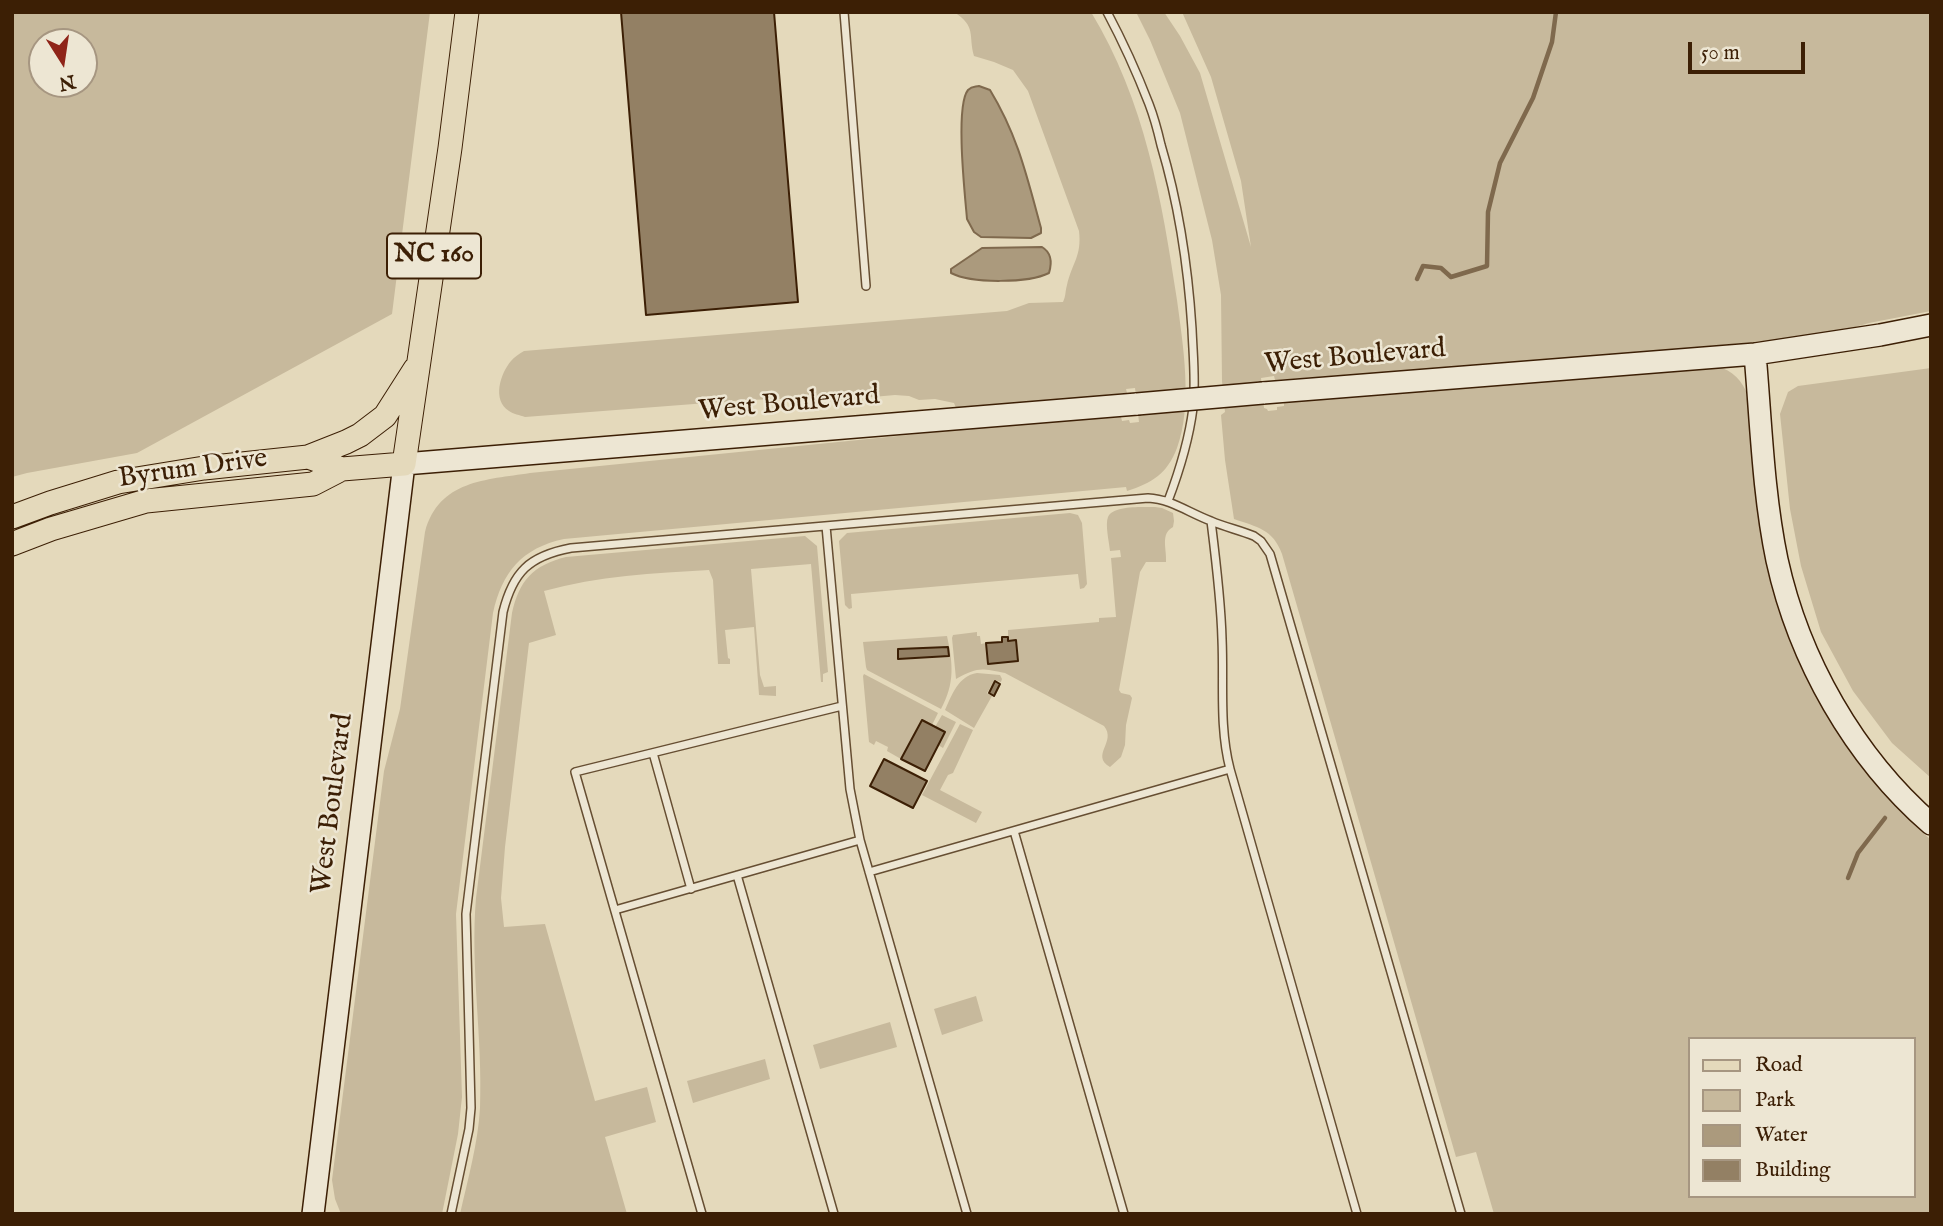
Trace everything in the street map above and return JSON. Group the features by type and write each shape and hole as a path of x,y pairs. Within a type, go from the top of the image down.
{"main road":[{"name":"NC 160","path":"404,464 467,12"},
{"path":"308,457 360,435 385,415 418,363"},
{"name":"Byrum Drive","path":"12,517 118,482 204,468 308,457 342,469"},
{"name":"Byrum Drive","path":"12,544 51,529 146,501 313,484 342,469 404,464"}],"street":[{"name":"West Boulevard","path":"313,1214 404,464 1755,354 1931,325"},
{"path":"1755,354 1770,520 1784,587 1796,621 1822,685 1846,726 1898,791 1931,824"}],"lane":[{"path":"844,12 866,286"},
{"path":"1107,12 1150,106 1181,228 1187,276 1195,382 1193,409 1177,478 1168,501"},
{"path":"451,1214 471,1108 466,914 503,612 508,592 518,575 532,562 550,552 571,548 1147,498 1168,501 1211,521 1254,536 1266,547 1273,562 1461,1214"},
{"path":"1211,521 1220,591 1226,752 1357,1214"},
{"path":"826,526 850,789 860,840 967,1214"},
{"path":"702,1214 575,772 842,706"},
{"path":"653,752 691,889"},
{"path":"869,872 1230,769"},
{"path":"1014,831 1124,1214"},
{"path":"615,910 860,840"},
{"path":"737,876 834,1214"}],"green space":[{"path":"12,12 430,12 392,314 137,453 12,477"},
{"path":"954,12 1091,12 1110,46 1125,80 1149,152 1165,225 1177,300 1186,394 1182,431 1173,457 1158,476 1127,491 1126,487 564,539 536,549 516,564 502,585 493,613 456,914 462,1097 458,1134 442,1214 341,1214 332,1180 384,771 400,709 425,532 441,502 453,492 481,481 530,473 1067,419 1121,417 1122,421 1139,422 1135,388 1126,389 1127,393 962,409 956,408 954,403 935,399 919,400 895,395 828,401 746,400 525,417 509,411 501,400 501,380 507,366 524,351 1007,311 1029,303 1063,302 1078,253 1079,231 1028,91 1013,70 974,56 969,27"},
{"path":"1136,12 1164,12 1200,73 1251,247 1241,181 1211,77 1182,12 1931,12 1931,311 1820,336 1578,358 1275,380 1274,376 1261,378 1264,408 1268,411 1277,410 1277,407 1284,406 1284,402 1711,365 1723,368 1740,381 1746,391 1760,529 1769,574 1781,618 1798,659 1818,700 1842,738 1869,774 1931,840 1931,1214 1494,1214 1476,1152 1456,1157 1282,554 1269,534 1234,519 1221,415 1225,412 1221,295 1212,240 1180,113"},
{"path":"1931,368 1931,778 1892,743 1853,691 1821,632 1801,566 1790,509 1780,414 1788,392 1798,386"},
{"path":"1155,507 1173,513 1173,527 1165,538 1166,562 1146,562 1140,572 1119,690 1132,698 1125,745 1121,757 1110,767 1102,758 1108,737 1104,726 1005,673 979,670 956,679 952,638 953,635 977,632 981,644 986,643 988,664 1008,641 1008,630 1099,622 1099,618 1116,617 1111,558 1121,557 1120,550 1110,551 1108,517 1116,510"},
{"path":"1070,513 1078,515 1082,523 1087,584 1084,588 1080,589 1078,574 851,594 852,608 849,609 845,605 839,541 847,533"},
{"path":"805,536 817,546 828,672 823,674 823,682 811,564 751,569 760,675 764,687 776,686 776,696 759,695 754,627 725,630 730,664 718,664 713,580 709,570 605,579 544,591 556,635 529,643 505,847 501,898 504,927 545,924 595,1101 647,1087 656,1122 605,1137 627,1214 460,1214 475,1148 480,1108 476,898 512,613 523,583 536,570 566,557"},
{"path":"947,636 951,673 949,691 941,709 867,670 863,642","holes":["948,647 948,656 898,659 898,649"]},
{"path":"977,673 1000,675 1002,679 1001,682 995,680 987,693 992,696 974,728 945,710 960,682"},
{"path":"864,674 938,713 932,725 921,720 901,759 887,751 888,747 876,741 874,745 869,742"},
{"path":"942,715 956,722 943,748 938,745 945,732 935,727"},
{"path":"960,724 973,730 953,773 948,775 940,790 982,812 976,823 922,795"},
{"path":"976,996 983,1021 942,1035 934,1009"},
{"path":"890,1022 897,1047 820,1069 813,1045"},
{"path":"765,1059 770,1079 693,1103 687,1081"}],"water":[{"path":"979,86 990,90 1021,157 1041,228 1041,233 1031,238 981,237 974,232 967,219 962,114 968,90"},
{"path":"1042,247 1049,255 1051,266 1049,273 1040,276 1015,280 986,280 960,277 951,273 951,269 982,248"}],"building":[{"path":"621,12 774,12 798,302 646,315"},
{"path":"1002,637 1008,637 1008,641 1016,640 1018,661 988,664 986,643 1002,642"},
{"path":"948,647 949,656 898,659 898,649"},
{"path":"995,681 1000,684 994,696 989,693"},
{"path":"922,720 945,732 925,771 901,759"},
{"path":"884,759 927,781 913,808 870,786"}],"waterway":[{"path":"1417,279 1423,266 1441,268 1451,277 1487,266 1488,212 1500,163 1533,98 1552,42 1556,12"},
{"path":"1848,878 1858,853 1885,818"}]}
